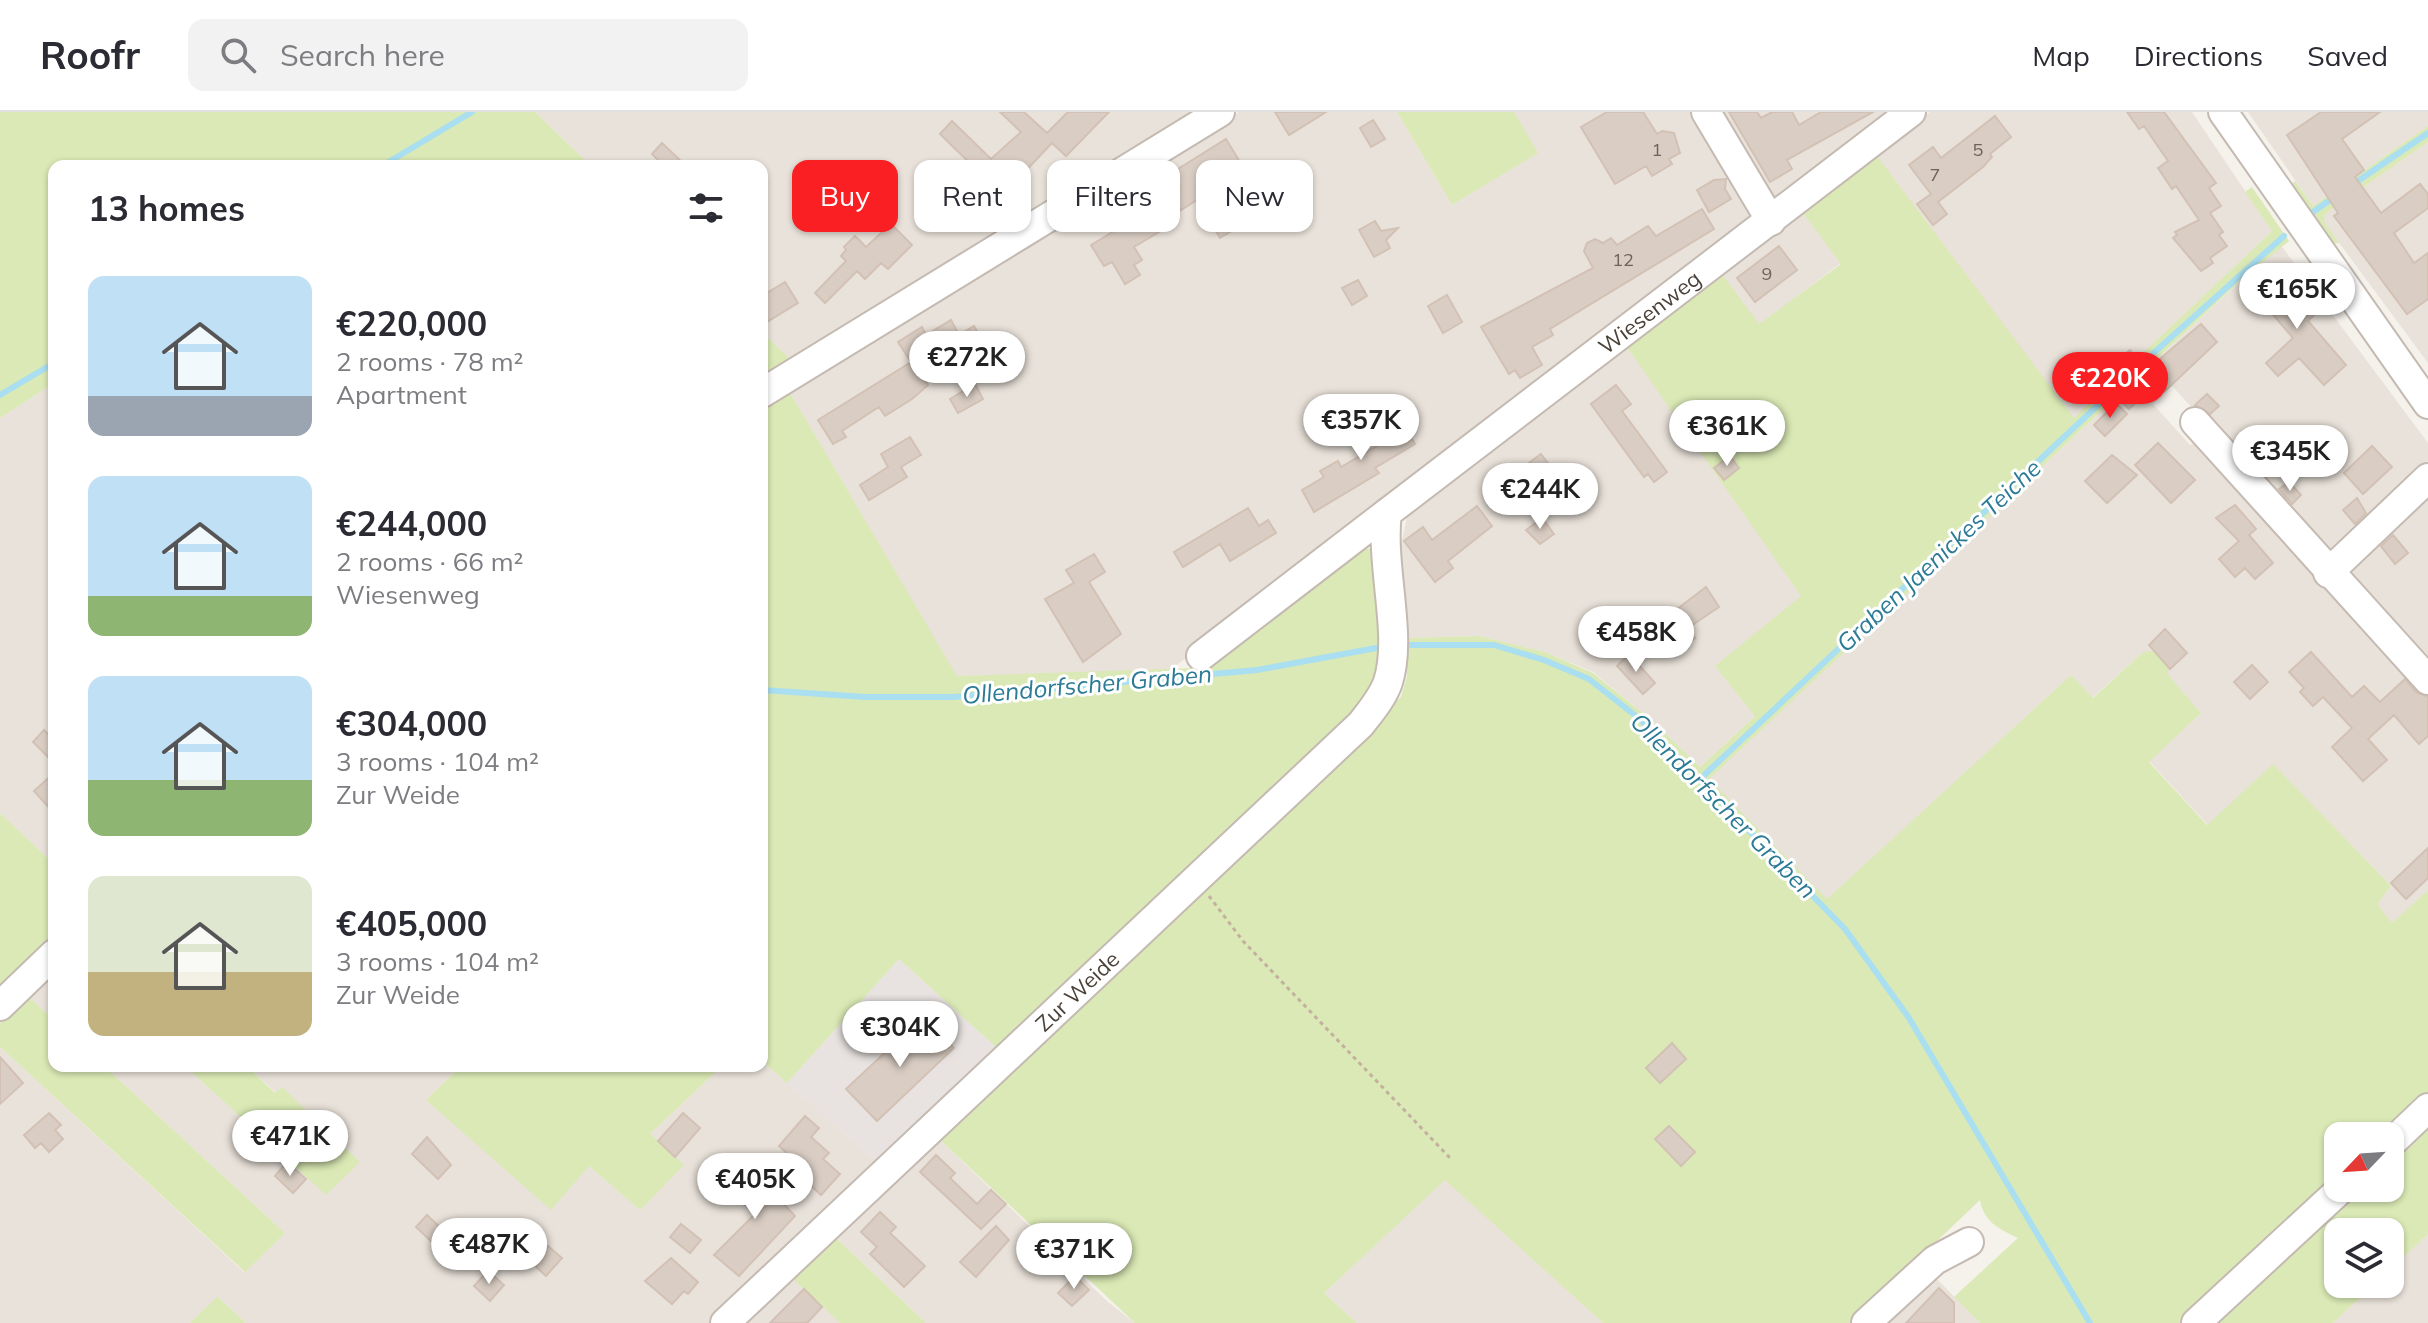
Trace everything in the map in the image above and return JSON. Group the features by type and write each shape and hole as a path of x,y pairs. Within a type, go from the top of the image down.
{"street":[{"path":"768,389 1220,112"},
{"path":"1706,112 1771,221"},
{"name":"Wiesenweg","path":"1201,656 1911,112"},
{"path":"2223,112 2428,404"},
{"path":"2195,422 2328,573 2428,680"},
{"path":"2328,573 2428,478"},
{"name":"Zur Weide","path":"725,1323 1195,877 1361,724 1388,684 1392,650 1384,548 1387,513"},
{"path":"0,1006 48,960"},
{"path":"2404,1131 2428,1108"},
{"path":"2196,1323 2327,1202"},
{"path":"1866,1323 1935,1260 1969,1242"}],"path":[{"path":"1195,877 1243,941 1450,1158"}],"shaded area":[{"path":"535,112 1198,112 1120,160 1047,160 1047,205 1031,215 1031,160 914,160 914,232 1004,232 793,362 768,338 768,160 585,160"},
{"path":"1239,112 1397,112 1452,205 1537,153 1514,112 1697,112 1752,211 1750,219 1594,344 1169,671 956,676 789,391 1047,231 1180,232 1180,160 1162,160"},
{"path":"1712,112 1897,112 1780,199 1774,199"},
{"path":"1930,112 2192,112 2272,231 2074,419 1875,154"},
{"path":"2248,112 2428,112 2428,126 2313,206"},
{"path":"2428,142 2428,363 2323,221 2325,214"},
{"path":"1800,209 1841,263 1760,324 1929,554 1700,767 1650,719 1593,672 1545,652 1479,636 1403,638 1396,570 1409,507"},
{"path":"2280,244 2428,443 2428,461 2325,558 2288,511 2172,386 2153,404 2190,445 2196,442 2428,687 2428,890 2392,924 2376,904 2391,886 2273,765 2208,825 2149,761 2201,713 2143,652 2092,698 2071,675 1827,900 1708,779"},
{"path":"48,387 48,858 0,813 0,418"},
{"path":"2428,499 2428,667 2345,578"},
{"path":"899,959 998,1049 879,1163 787,1083"},
{"path":"48,978 48,1014 28,996"},
{"path":"0,1047 244,1272 285,1233 111,1072 192,1072 326,1194 281,1087 276,1093 253,1072 455,1072 426,1100 589,1166 640,1210 650,1134 716,1072 768,1072 768,1066 879,1163 712,1323 246,1323 218,1297 190,1323 0,1323"},
{"path":"937,1137 1108,1302 1135,1323 926,1323 834,1236"},
{"path":"1445,1179 1603,1323 1357,1323 1324,1293"},
{"path":"2428,1234 2428,1323 2333,1323 2360,1298 2404,1298 2404,1257"},
{"path":"1933,1275 1980,1323 1883,1323"},
{"path":"791,1277 840,1323 743,1323"}],"green space":[{"path":"0,112 535,112 585,160 48,160 48,387 0,418"},
{"path":"1397,112 1514,112 1538,153 1452,205"},
{"path":"2428,126 2428,142 2325,214 2324,221 2339,243 2333,243 2291,185 2295,181 2313,206"},
{"path":"1874,152 2074,418 2272,231 2245,192 2252,187 2289,241 2241,280 1709,779 1827,899 2071,675 2093,698 2143,652 2154,651 2168,666 2168,675 2201,713 2149,762 2207,825 2273,764 2391,886 2377,904 2392,923 2428,890 2428,1234 2404,1257 2404,1218 2324,1218 2324,1298 2360,1298 2333,1323 1980,1323 1954,1297 2018,1238 1989,1219 1980,1200 1851,1323 1603,1323 1445,1180 1324,1293 1357,1323 1135,1323 937,1137 1401,697 1407,676 1403,638 1479,636 1545,652 1593,673 1650,719 1700,767 1755,716 1715,666 1801,596 1624,343 1719,270 1759,324 1841,264 1800,209"},
{"path":"768,338 793,362 768,377"},
{"path":"789,391 957,676 1196,668 1354,548 1375,549 1378,555 1380,677 1356,709 998,1049 899,959 787,1083 768,1066 768,404"},
{"path":"0,813 48,858 48,948 0,993"},
{"path":"28,996 48,1014 48,1072 111,1072 285,1233 245,1272 0,1047 0,1023"},
{"path":"192,1072 253,1072 275,1093 282,1087 360,1162 326,1195"},
{"path":"455,1072 716,1072 650,1134 684,1165 640,1210 589,1166 551,1210 426,1100"},
{"path":"834,1236 926,1323 840,1323 791,1277"},
{"path":"218,1297 246,1323 190,1323"}],"building":[{"path":"1000,112 1024,112 1047,133 1068,112 1109,112 1066,156 1052,143 1031,165 1031,160 967,160 940,134 952,121 991,159 1021,132"},
{"path":"1275,112 1326,112 1289,135"},
{"path":"1607,112 1643,112 1657,134 1662,131 1674,133 1680,153 1669,159 1672,164 1652,176 1646,166 1615,184 1581,127"},
{"path":"1729,112 1757,112 1761,118 1772,112 1792,112 1799,125 1821,112 1873,112 1787,160 1792,169 1770,182"},
{"path":"2127,112 2164,112 2216,183 2209,188 2221,206 2210,213 2223,232 2219,235 2227,246 2210,258 2213,263 2201,271 2173,238 2177,235 2175,232 2199,220 2176,186 2172,189 2158,168 2168,161 2144,126 2139,129"},
{"path":"2321,112 2380,112 2342,139 2364,170 2355,177 2381,213 2420,184 2428,194 2428,208 2394,233 2414,263 2428,253 2428,299 2407,314 2334,216 2338,213 2287,135"},
{"path":"1995,116 2011,137 1990,154 1992,157 1983,167 1938,202 1947,214 1933,225 1917,204 1931,194 1909,165 1933,147 1941,158"},
{"path":"1373,120 1385,139 1371,147 1360,128"},
{"path":"1226,139 1239,160 1196,160 1196,201 1180,211 1180,168"},
{"path":"662,143 680,160 658,160 652,154"},
{"path":"1726,179 1725,189 1731,199 1709,212 1697,190 1714,180"},
{"path":"1702,209 1714,229 1550,329 1553,335 1532,347 1542,365 1520,378 1515,370 1509,374 1481,327 1593,268 1584,251 1587,243 1595,239 1603,243 1611,238 1617,245 1648,226 1656,236"},
{"path":"1375,221 1381,231 1398,228 1386,240 1390,248 1374,257 1359,230"},
{"path":"898,231 912,245 888,269 881,263 865,279 857,271 825,303 815,293 846,261 841,256 846,250 844,247 855,236 866,247 882,232"},
{"path":"1112,232 1159,232 1134,247 1142,260 1134,265 1140,275 1125,284 1112,262 1104,266 1091,245"},
{"path":"1216,232 1230,232 1220,238"},
{"path":"1779,246 1797,270 1755,302 1737,278"},
{"path":"2274,270 2315,314 2308,321 2346,365 2324,385 2299,358 2278,376 2266,363 2293,338 2252,290"},
{"path":"1358,280 1367,296 1352,305 1342,288"},
{"path":"785,282 798,303 768,321 768,292"},
{"path":"1447,295 1462,322 1443,333 1428,306"},
{"path":"951,320 959,335 974,326 992,357 985,361 989,367 974,376 955,344 917,368 928,385 912,399 885,416 879,407 842,431 846,437 833,444 818,420 911,362 898,342 922,327 926,335"},
{"path":"2201,324 2217,342 2165,391 2157,382 2129,409 2117,397 2131,384 2113,363 2130,350 2147,370"},
{"path":"975,384 983,399 958,413 950,399"},
{"path":"1616,385 1631,404 1622,411 1667,472 1654,482 1648,474 1644,477 1591,404"},
{"path":"2207,394 2219,406 2210,414 2195,405"},
{"path":"1341,398 1352,417 1337,426 1326,407"},
{"path":"2116,403 2127,414 2105,436 2094,425"},
{"path":"1381,410 1384,416 1394,410 1415,444 1375,468 1379,473 1314,512 1302,490 1324,477 1320,471 1338,461 1341,467 1382,443 1367,418"},
{"path":"910,437 921,455 901,467 907,477 869,500 860,485 888,467 881,454"},
{"path":"2158,443 2195,480 2171,503 2135,465"},
{"path":"2372,446 2392,467 2363,494 2344,473"},
{"path":"1541,454 1559,478 1547,487 1549,491 1521,511 1501,484"},
{"path":"2112,455 2137,475 2107,503 2085,481"},
{"path":"1730,456 1739,468 1724,480 1714,468"},
{"path":"2289,482 2301,495 2292,504 2279,489"},
{"path":"2357,498 2366,513 2355,524 2343,510"},
{"path":"2235,505 2256,529 2249,535 2273,563 2255,579 2245,568 2235,577 2219,559 2239,541 2216,518"},
{"path":"1477,506 1492,526 1448,561 1453,568 1435,582 1404,541 1423,527 1432,540"},
{"path":"1248,508 1259,526 1268,520 1276,533 1230,561 1220,544 1183,567 1174,552"},
{"path":"1542,518 1554,534 1540,544 1526,530"},
{"path":"2393,535 2408,553 2395,564 2381,546"},
{"path":"1094,554 1105,572 1089,582 1121,634 1083,662 1045,599 1074,583 1066,570"},
{"path":"1706,587 1719,607 1688,628 1695,638 1679,650 1659,623"},
{"path":"2165,629 2187,653 2170,669 2149,645"},
{"path":"2311,652 2352,697 2364,686 2380,702 2405,679 2416,692 2428,697 2428,736 2419,744 2394,715 2368,739 2387,760 2363,781 2332,747 2352,728 2323,697 2313,706 2300,692 2304,688 2289,672"},
{"path":"1629,654 1655,683 1643,694 1617,666"},
{"path":"2252,665 2268,682 2250,699 2234,682"},
{"path":"44,730 48,734 48,757 33,742"},
{"path":"48,778 48,806 34,791"},
{"path":"2428,848 2428,878 2406,899 2391,883"},
{"path":"924,1016 954,1048 877,1121 846,1089"},
{"path":"1672,1043 1686,1059 1660,1083 1646,1068"},
{"path":"0,1057 23,1083 0,1104"},
{"path":"49,1113 61,1125 55,1130 63,1139 49,1152 41,1143 35,1148 24,1135"},
{"path":"683,1113 700,1128 675,1157 658,1141"},
{"path":"805,1116 819,1128 811,1137 829,1153 823,1159 840,1174 821,1195 805,1180 810,1174 779,1146"},
{"path":"1669,1126 1695,1152 1681,1166 1655,1139"},
{"path":"427,1137 451,1165 438,1179 412,1154"},
{"path":"936,1155 955,1173 950,1178 977,1204 991,1190 1006,1204 981,1229 920,1172"},
{"path":"759,1160 772,1172 763,1182 795,1216 739,1276 714,1255 755,1214 731,1192"},
{"path":"287,1162 306,1179 293,1193 275,1176"},
{"path":"880,1212 896,1227 890,1233 925,1266 904,1287 870,1254 877,1247 861,1232"},
{"path":"427,1215 445,1232 434,1244 416,1227"},
{"path":"681,1224 701,1240 690,1253 670,1237"},
{"path":"996,1226 1009,1240 976,1277 960,1262"},
{"path":"1046,1245 1064,1262 1054,1273 1036,1256"},
{"path":"548,1246 562,1258 546,1276 532,1263"},
{"path":"671,1258 698,1282 688,1294 684,1291 672,1304 645,1281"},
{"path":"488,1271 504,1285 490,1301 474,1286"},
{"path":"1075,1276 1089,1290 1072,1306 1058,1293"},
{"path":"1939,1288 1954,1303 1954,1323 1906,1323"},
{"path":"804,1289 822,1307 807,1323 770,1323"}],"waterway":[{"path":"392,160 472,112"},
{"name":"Graben Jaenickes Teiche","path":"2352,185 2428,133"},
{"name":"Graben Jaenickes Teiche","path":"2310,214 2336,196"},
{"name":"Graben Jaenickes Teiche","path":"2138,367 2284,236"},
{"path":"0,395 48,367"},
{"name":"Graben Jaenickes Teiche","path":"1700,779 2130,375"},
{"name":"Ollendorfscher Graben","path":"1402,645 1494,645 1544,660 1589,679 1641,720 1845,929 1909,1018 2090,1323"},
{"name":"Ollendorfscher Graben","path":"768,690 865,697 954,697 1257,670 1387,646"}]}
